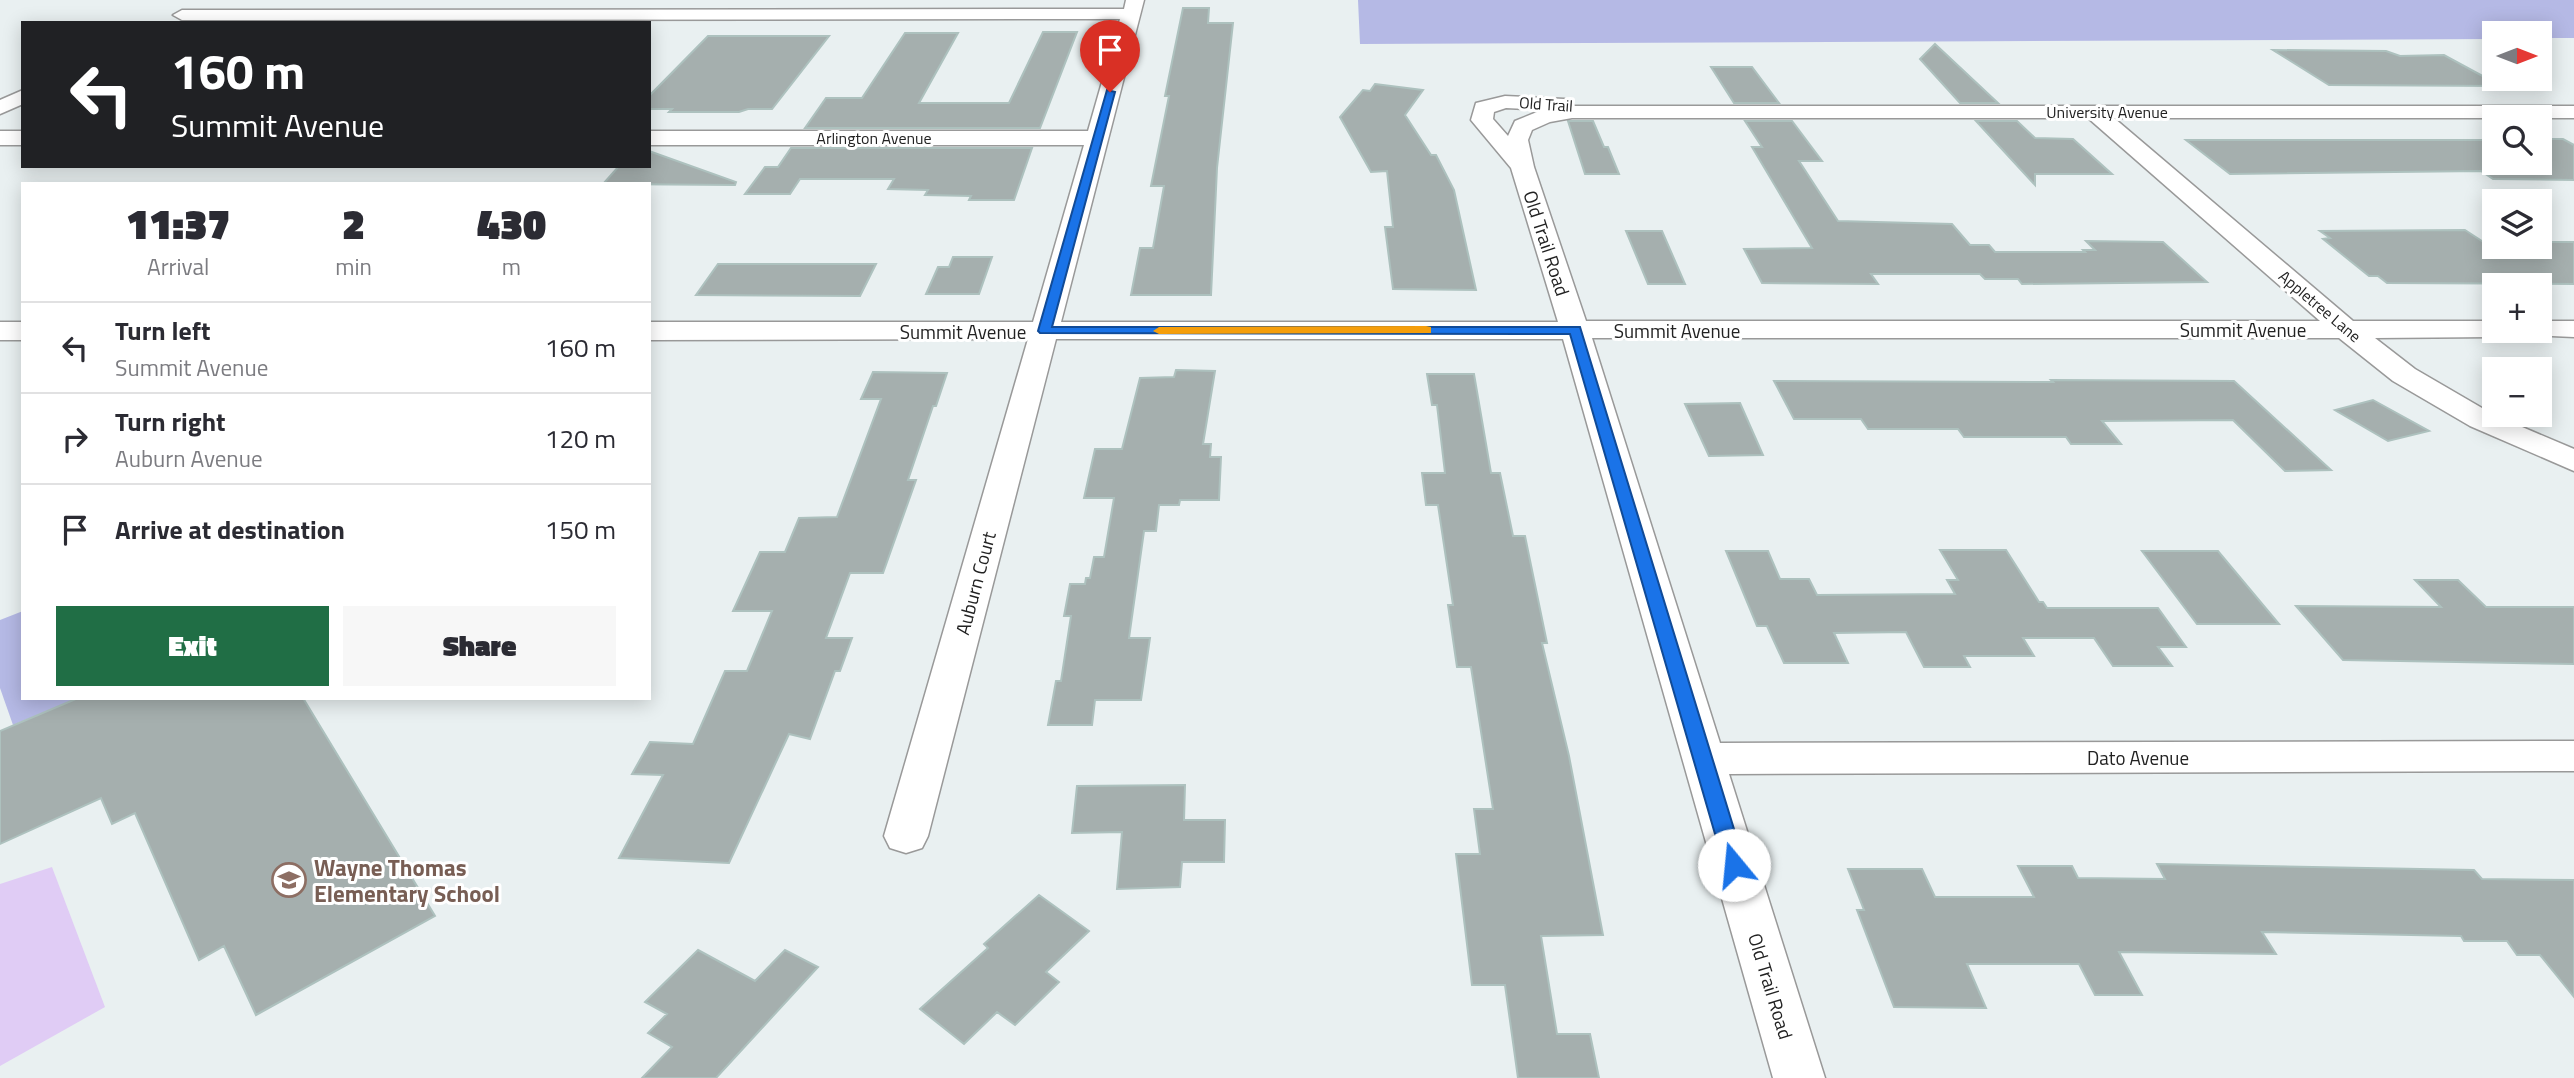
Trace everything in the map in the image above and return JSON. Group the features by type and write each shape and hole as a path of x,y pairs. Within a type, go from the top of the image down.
{"street":[{"path":"435,14 456,0"},
{"path":"174,19 206,2"},
{"path":"174,19 1133,7"},
{"name":"Auburn Court","path":"906,835 1133,7"},
{"path":"0,108 21,97"},
{"name":"Old Trail","path":"1522,167 1482,120 1484,108 1505,102 1536,102 1641,113"},
{"name":"Appletree Lane","path":"2093,112 2346,329 2404,375 2438,396 2574,461"},
{"name":"University Avenue","path":"1641,113 2574,112"},
{"name":"Old Trail Road","path":"1641,113 1572,113 1545,116 1523,126 1517,140 1522,167 1575,330 1800,1078"},
{"path":"0,138 21,138"},
{"name":"Arlington Avenue","path":"651,138 1098,138"},
{"name":"Summit Avenue","path":"651,331 2482,329"},
{"path":"2552,329 2574,330"},
{"path":"0,331 21,331"},
{"name":"Dato Avenue","path":"1702,759 2574,756"}],"shaded area":[{"path":"1358,0 2574,0 2574,38 2552,38 2552,21 2482,21 2482,39 1360,44"},
{"path":"21,612 21,700 73,700 13,725 0,688 0,620"},
{"path":"52,867 105,1007 0,1066 0,884"}],"building":[{"path":"1183,8 1209,8 1208,23 1233,23 1217,168 1211,295 1131,295 1140,248 1153,248 1164,186 1151,186 1169,96 1165,96"},
{"path":"1043,32 1077,32 1040,128 805,128 826,98 862,98 905,33 958,33 919,103 1009,103"},
{"path":"708,36 829,36 772,109 669,112 672,109 651,109 651,94"},
{"path":"1935,44 1998,103 1960,103 1920,59"},
{"path":"2273,50 2386,51 2400,56 2444,55 2482,76 2482,86 2329,85"},
{"path":"1711,67 1752,67 1779,103 1734,103"},
{"path":"1375,84 1423,90 1405,115 1431,155 1436,155 1454,190 1476,290 1393,289 1385,227 1393,227 1387,171 1371,172 1340,117 1363,90 1370,91"},
{"path":"1568,121 1593,121 1619,174 1585,174"},
{"path":"1745,121 1792,121 1822,161 1799,161 1838,221 1952,224 1970,245 1989,245 1995,252 2095,250 2086,241 2163,242 2207,282 2022,284 2018,279 1985,279 1980,274 1871,274 1878,284 1762,283 1744,249 1812,248 1752,147 1762,147"},
{"path":"1976,121 2017,121 2035,138 2073,139 2112,174 2035,174 2035,185"},
{"path":"2552,139 2563,139 2574,145 2574,180 2493,179 2487,175 2552,175"},
{"path":"2186,140 2482,140 2482,172 2230,174"},
{"path":"791,148 1032,148 1014,200 969,200 971,196 925,195 928,190 888,189 894,179 800,179 790,194 745,194 765,167 778,167"},
{"path":"651,152 736,182 735,185 605,182 617,168 651,168"},
{"path":"2465,230 2482,241 2482,259 2552,259 2552,242 2574,242 2574,284 2552,284 2552,273 2482,273 2482,284 2387,283 2378,276 2369,276 2323,239 2330,238 2320,231"},
{"path":"1626,231 1662,231 1685,284 1648,284"},
{"path":"953,257 992,257 979,294 926,294 938,267 949,267"},
{"path":"718,264 876,264 860,296 696,295"},
{"path":"1176,370 1215,371 1203,444 1211,444 1210,457 1221,457 1219,500 1180,500 1179,505 1159,505 1156,531 1144,531 1129,638 1150,638 1141,700 1095,700 1092,725 1048,725 1056,681 1061,681 1071,616 1064,616 1070,584 1085,584 1086,578 1090,578 1094,557 1104,557 1114,498 1084,498 1095,449 1122,449 1140,378 1174,377"},
{"path":"873,372 947,373 908,480 916,480 883,573 850,573 826,638 852,638 840,671 835,671 810,739 789,734 729,863 619,858 663,775 632,774 650,742 693,744 725,671 747,671 772,611 733,611 760,552 785,552 799,518 837,517 881,399 861,399"},
{"path":"1427,374 1474,374 1491,473 1500,473 1513,536 1525,536 1547,643 1542,643 1569,756 1603,935 1541,936 1557,1034 1590,1034 1599,1078 1518,1078 1505,985 1472,985 1456,854 1480,854 1474,809 1493,809 1471,667 1457,667 1448,605 1453,605 1438,505 1426,505 1422,473 1445,473 1437,405 1432,405"},
{"path":"2051,380 2234,381 2331,470 2285,471 2233,420 2102,421 2121,444 2071,444 2066,437 1964,437 1958,429 1868,429 1861,419 1794,419 1774,381 2053,382"},
{"path":"2373,400 2429,431 2388,441 2335,410"},
{"path":"1740,403 1763,455 1709,456 1685,404"},
{"path":"1940,550 2006,550 2039,602 2043,602 2047,608 2158,608 2186,647 2158,647 2172,666 2113,666 2094,638 2023,638 2034,656 1964,656 1970,667 1924,667 1906,632 1834,633 1848,663 1784,663 1767,626 1757,626 1726,551 1768,551 1780,579 1809,579 1817,595 1955,594 1947,580 1958,580"},
{"path":"2142,551 2218,551 2279,624 2197,624"},
{"path":"2415,580 2458,580 2486,607 2574,607 2574,664 2343,660 2296,606 2441,607"},
{"name":"Wayne Thomas Elementary School","path":"73,700 304,700 435,916 256,1015 224,946 199,960 135,813 112,824 101,798 0,844 0,731"},
{"path":"1185,785 1184,820 1225,820 1224,862 1182,862 1180,887 1117,889 1122,832 1072,833 1077,786"},
{"path":"2157,864 2474,870 2482,879 2574,880 2574,997 2540,955 2517,955 2507,941 2464,941 2461,936 2262,932 2276,954 2119,952 2142,995 2095,995 2079,964 1967,964 1986,1008 1894,1007 1857,910 1864,910 1848,869 1922,869 1935,897 2034,897 2018,866 2072,866 2078,878 2165,879"},
{"path":"1039,895 1089,931 1046,972 1059,982 1015,1025 997,1012 964,1044 920,1009 988,948 984,944"},
{"path":"698,950 755,981 785,950 818,967 716,1078 642,1078 672,1047 648,1033 667,1014 645,1002"}],"slow traffic":[{"path":"1159,331 1426,330"}],"place":[{"name":"Wayne Thomas Elementary School","path":"289,880"}],"route":[{"path":"1110,92 1044,331 1575,330 1734,865"}]}
